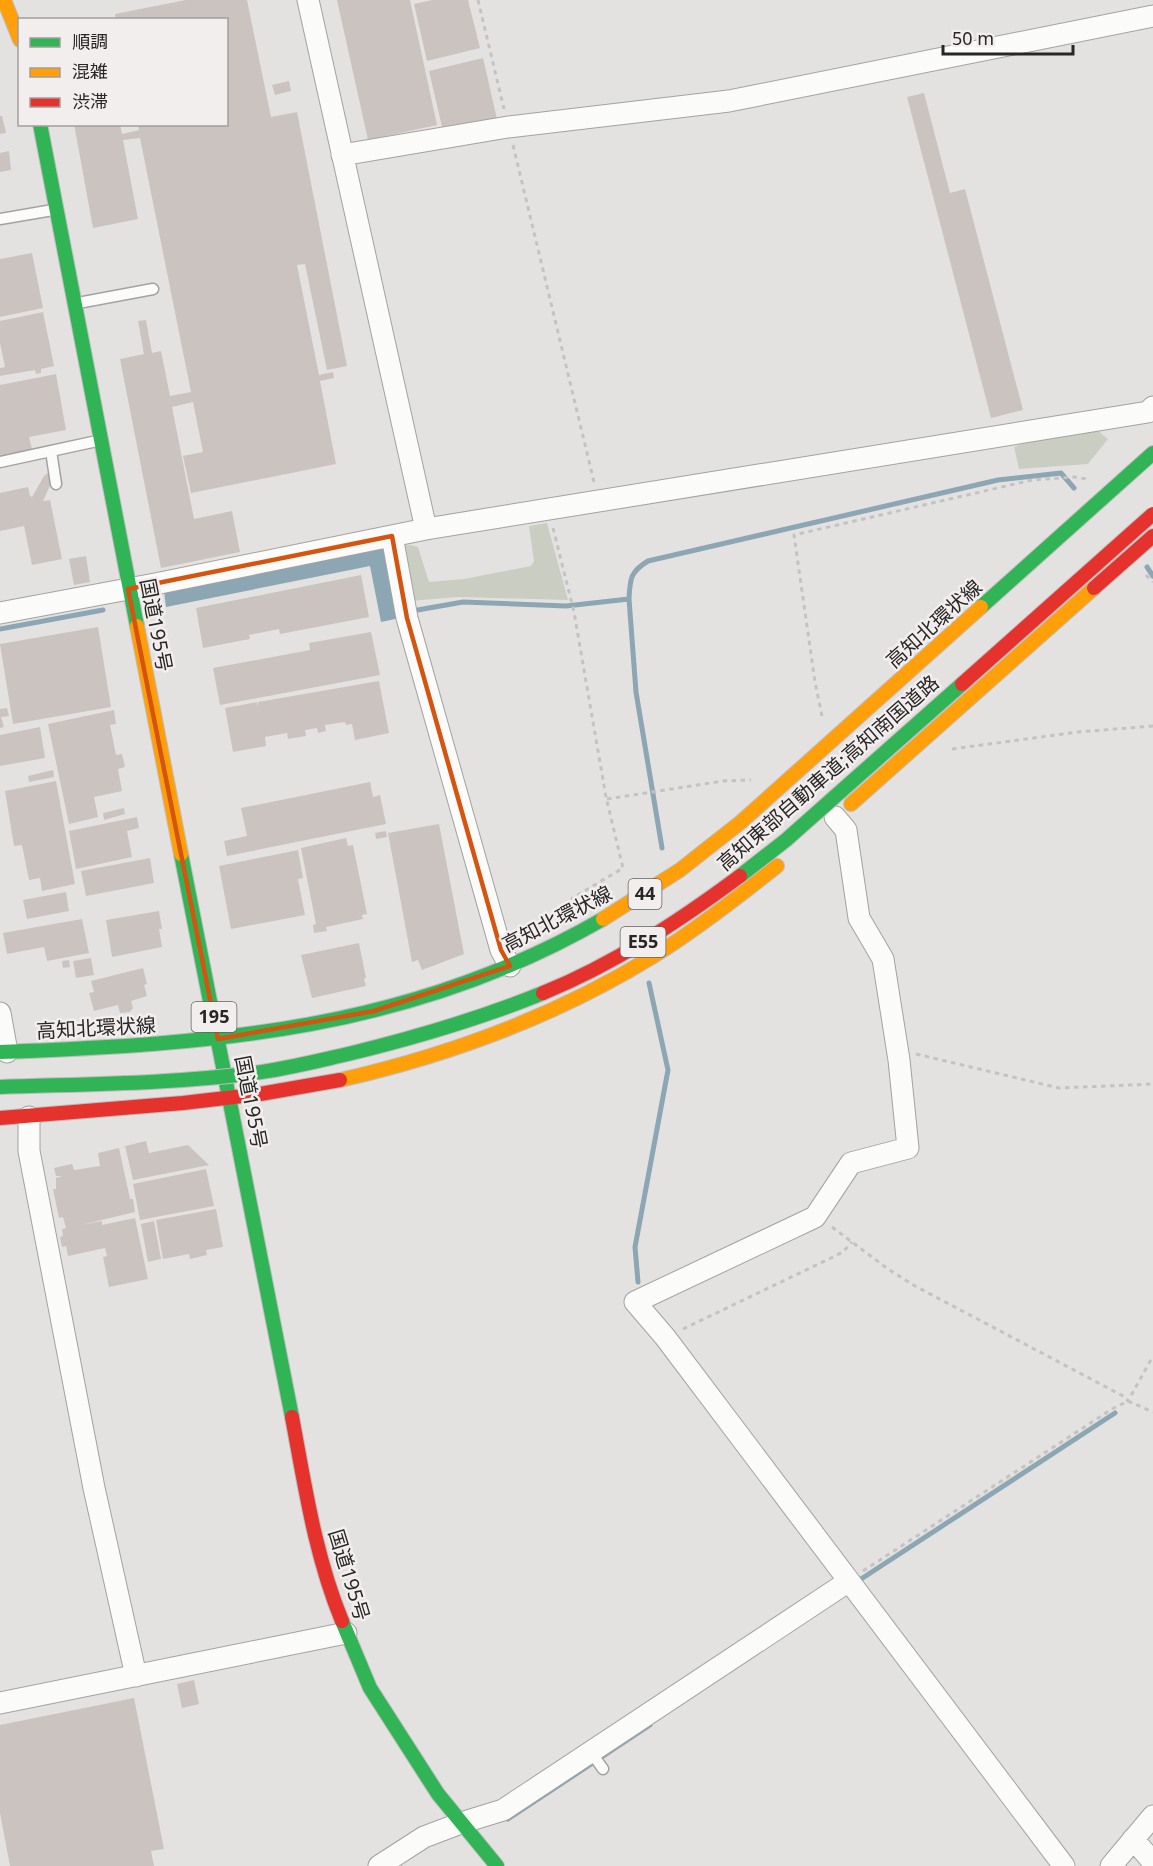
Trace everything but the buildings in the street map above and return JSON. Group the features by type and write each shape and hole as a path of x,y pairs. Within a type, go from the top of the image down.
{"main road":[{"path":"4,0 18,35"},
{"name":"国道195号","path":"40,126 128,589 316,1544 330,1592 370,1688 438,1794 497,1866"},
{"name":"高知北環状線","path":"4,1052 131,1047 218,1040 322,1023 425,997 510,966 605,918 649,892 698,857 764,802 1153,453"},
{"name":"高知東部自動車道;高知南国道路","path":"0,1087 166,1080 254,1072 326,1059 408,1040 482,1017 550,991 612,961 667,928 786,840 1153,514"},
{"path":"831,821 1153,536"},
{"path":"0,1118 29,1118 230,1099 337,1081 394,1067 490,1035 540,1014 632,968 734,901 785,860"}],"street":[{"path":"308,0 426,529"},
{"path":"342,155 508,127 729,101 1153,15"},
{"path":"0,614 426,529 1152,412"},
{"path":"392,536 405,611 501,950 510,966"},
{"path":"831,821 846,830 859,918 883,959 899,1060 908,1148 851,1163 815,1217 635,1302 665,1337 1064,1866"},
{"path":"0,1012 4,1052"},
{"path":"29,1118 29,1151 40,1209 94,1488 136,1676"},
{"path":"379,1866 423,1837 503,1810 849,1581"},
{"path":"0,1703 346,1633"},
{"path":"1111,1866 1144,1851 1153,1816"}],"lane":[{"path":"0,219 56,209"},
{"path":"74,304 153,289"},
{"path":"0,462 100,440"},
{"path":"51,451 56,484"},
{"path":"591,1752 603,1769"}],"path":[{"path":"478,0 600,501"},
{"path":"823,719 815,682 794,535 1032,480 1074,477"},
{"path":"549,509 574,612 607,799 623,868 571,899"},
{"path":"949,749 1078,732 1153,726"},
{"path":"607,799 723,781 750,780 764,802"},
{"path":"899,1060 918,1053 1059,1088 1153,1084"},
{"path":"817,1213 822,1220 915,1286 1125,1397 1128,1401 1153,1412"},
{"path":"665,1337 843,1252 852,1242"},
{"path":"849,1581 1112,1408 1128,1401 1153,1356"}],"highlighted area":[{"path":"392,536 407,618 501,950 510,966 374,1011 218,1039 128,589"}],"shaded area":[{"path":"1098,431 1108,439 1088,464 1019,469 1014,447 1039,437"},
{"path":"547,523 568,600 458,597 410,601 401,546 418,547 429,582 464,579 531,566 534,561 529,526"}],"water":[{"path":"380,547 389,550 400,618 381,622 370,566 166,607 164,591"}],"waterway":[{"path":"412,611 463,602 566,606 629,599 632,577 648,561 998,480 1061,473 1074,488"},
{"path":"1147,567 1153,576"},
{"path":"629,599 636,692 662,848"},
{"path":"0,629 103,610"},
{"path":"638,1282 635,1247 668,1070 649,983"},
{"path":"855,1583 1115,1413"},
{"path":"508,1819 650,1725"}],"traffic: fast":[{"path":"40,126 137,626"},
{"path":"981,607 1153,453"},
{"path":"740,876 786,840 962,684"},
{"path":"181,854 292,1417"},
{"path":"0,1052 80,1049 235,1036 310,1024 385,1008 458,985 531,956 603,919"},
{"path":"0,1087 222,1077 278,1069 422,1035 471,1020 543,993"},
{"path":"342,1621 370,1688 438,1794 497,1866"}],"traffic: slow":[{"path":"4,0 18,35"},
{"path":"851,804 1094,588"},
{"path":"603,919 680,870 741,822 981,607"},
{"path":"137,626 181,854"},
{"path":"340,1080 462,1046 578,998 668,947 777,866"}],"traffic: jam":[{"path":"962,684 1153,514"},
{"path":"1094,588 1153,536"},
{"path":"543,993 595,969 645,941 740,876"},
{"path":"0,1118 183,1103 260,1094 340,1080"},
{"path":"292,1417 318,1546 342,1621"}]}
